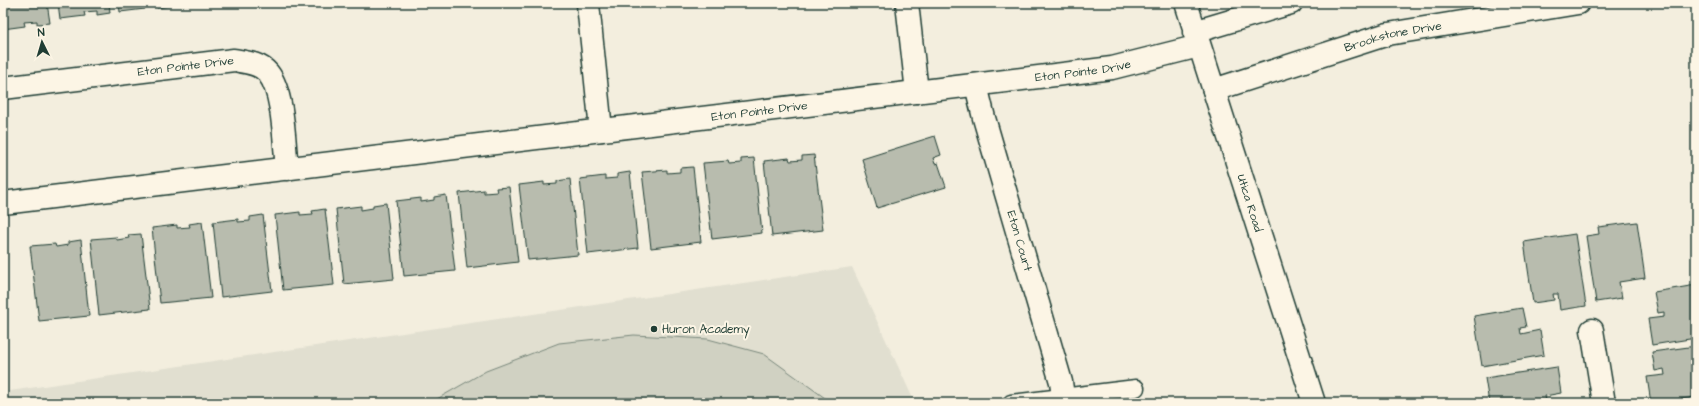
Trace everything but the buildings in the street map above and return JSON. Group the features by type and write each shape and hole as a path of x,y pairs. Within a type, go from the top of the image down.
{"street":[{"path":"907,3 917,92"},
{"name":"Utica Road","path":"1186,3 1314,403"},
{"path":"1197,39 1291,3"},
{"name":"Brookstone Drive","path":"1214,90 1388,34 1469,11 1578,3"},
{"path":"588,4 601,130"},
{"name":"Eton Pointe Drive","path":"3,203 1112,68 1197,39"},
{"name":"Eton Pointe Drive","path":"3,88 234,60 251,63 267,72 276,88 280,105 287,169"},
{"name":"Eton Court","path":"976,85 984,118 1061,382 1063,397"},
{"path":"1592,330 1604,403"}],"lane":[{"path":"1011,403 1136,388"}],"shaded area":[{"name":"Huron Academy","path":"852,267 915,403 3,403 3,392"},
{"path":"634,335 708,339 764,354 832,403 430,403 486,371 559,343"}],"place":[{"name":"Huron Academy","path":"654,329"}]}
